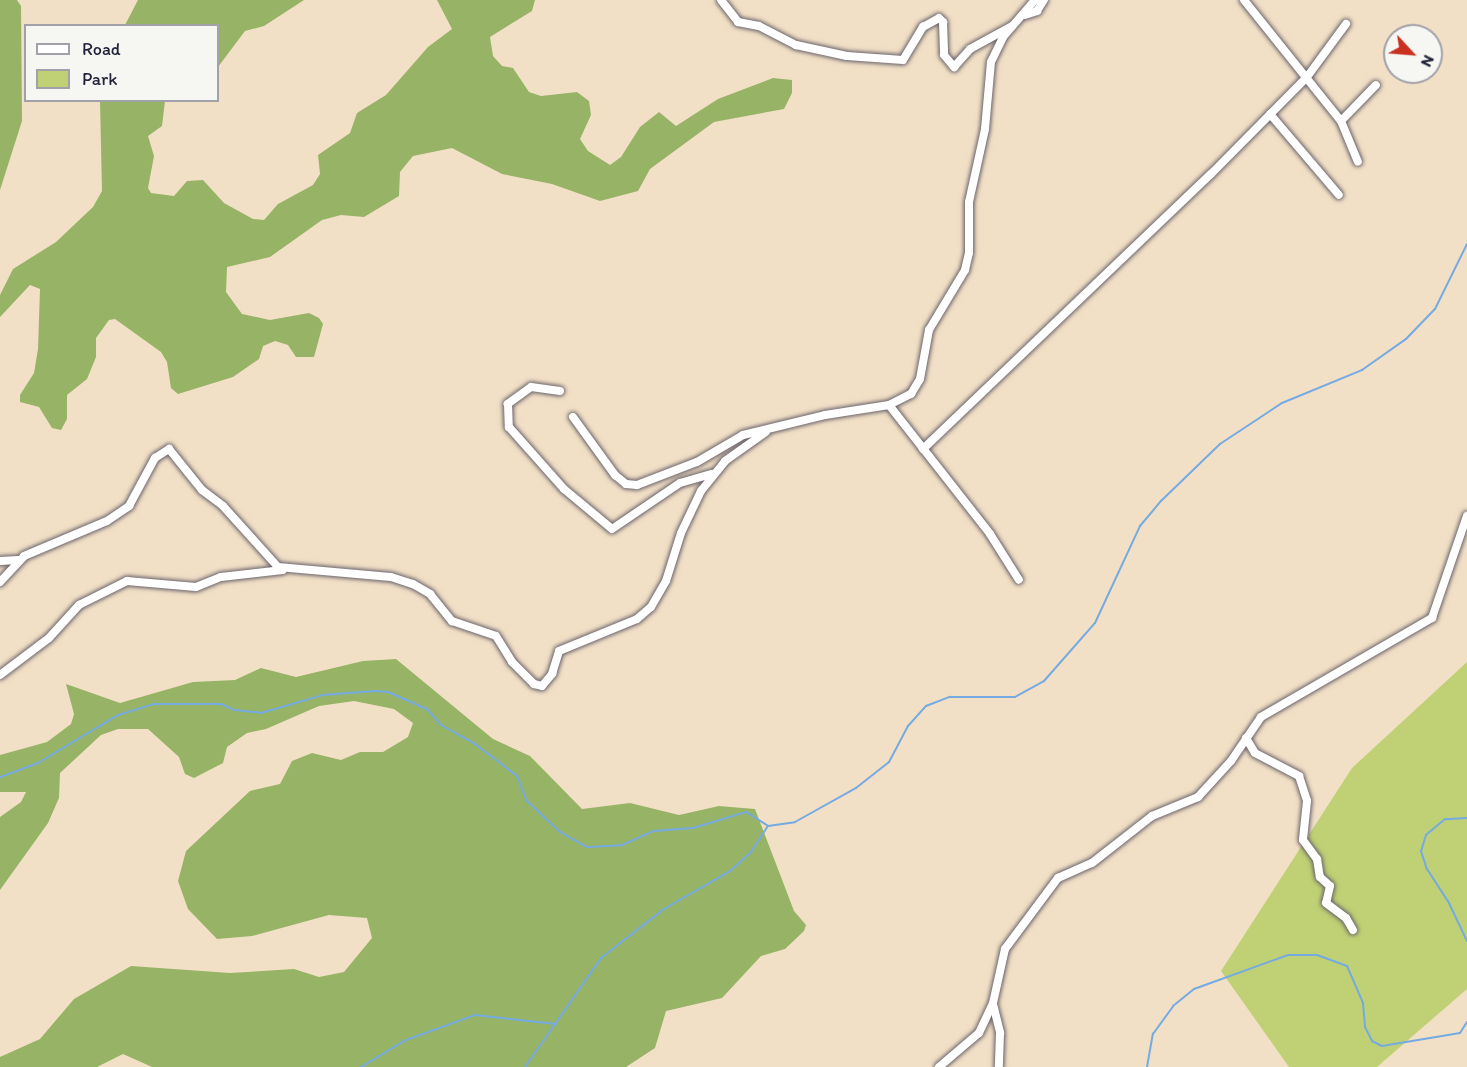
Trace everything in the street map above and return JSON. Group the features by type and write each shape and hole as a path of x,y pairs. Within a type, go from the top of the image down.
{"street":[{"path":"721,0 738,21 759,26 796,45 847,56 903,60 923,27 939,18 943,22 944,55 954,67 970,50 1016,24"},
{"path":"573,417 605,464 632,485 697,462 743,435 766,432 818,416 889,405 911,394 918,384 930,330 965,270 969,253 969,202 985,129 991,62 1003,38 1025,15 1035,0"},
{"path":"1025,15 1038,10 1044,0"},
{"path":"1244,0 1341,121 1358,162"},
{"path":"923,449 1084,298 1307,77 1346,24"},
{"path":"1341,121 1376,85"},
{"path":"1270,114 1339,195"},
{"path":"560,392 531,387 508,404 509,426 564,489 612,529 680,483 712,474 766,432"},
{"path":"889,405 990,534 1019,580"},
{"path":"0,561 18,560 123,511 134,500 155,458 169,449 202,490 222,506 283,570"},
{"path":"0,675 49,638 79,605 126,581 196,587 221,577 283,570 391,577 413,584 430,594 452,621 496,636 512,662 534,684 542,686 552,674 559,651 637,619 651,607 666,581 684,525 712,474"},
{"path":"939,1067 979,1033 993,1003 1005,949 1051,885 1067,872 1092,863 1152,816 1198,797 1231,761 1261,717 1432,618 1467,516"},
{"path":"0,582 18,560"},
{"path":"1246,738 1255,753 1299,776 1308,810 1303,840 1317,859 1320,877 1330,886 1326,903 1346,918 1353,930"},
{"path":"993,1003 1000,1033 999,1067"}],"green space":[{"path":"0,0 17,0 21,6 22,121 0,190"},
{"path":"138,0 304,0 264,26 245,31 219,66 219,24 126,24"},
{"path":"437,0 535,0 532,11 490,37 493,56 502,66 513,68 529,92 541,96 577,92 589,101 591,115 580,139 588,151 610,165 621,157 640,127 659,112 676,126 718,99 773,78 792,80 792,93 784,109 714,122 650,169 638,191 600,201 552,184 502,174 452,148 413,156 400,172 399,196 364,217 341,215 322,220 270,257 227,267 226,292 242,314 270,320 309,313 319,318 323,324 314,357 296,357 288,345 275,341 263,346 259,359 233,377 178,394 171,388 167,362 161,352 115,319 109,320 96,338 96,357 87,379 67,395 67,419 61,430 52,428 39,407 20,402 20,395 34,373 38,349 40,289 30,285 0,317 0,295 13,269 56,242 93,207 102,191 100,102 165,102 162,126 148,136 154,156 148,188 151,193 174,196 187,181 203,180 224,203 253,219 264,220 278,204 313,185 320,174 318,155 350,133 357,113 386,95 428,47 452,29"},
{"path":"396,659 493,739 530,756 582,809 630,803 679,815 719,806 755,809 794,911 806,925 804,931 785,949 761,956 722,998 666,1011 655,1048 626,1067 152,1067 123,1054 97,1067 0,1067 0,1057 40,1039 74,999 131,966 230,973 294,969 319,977 344,972 372,938 367,918 329,915 252,936 217,939 188,909 178,881 186,851 250,791 280,784 292,761 312,753 341,760 360,752 383,752 408,737 413,723 394,709 354,701 319,706 266,729 247,733 227,747 223,763 194,778 185,774 179,757 148,729 118,729 101,735 60,773 59,798 48,823 0,890 0,817 21,802 26,792 0,792 0,755 47,742 71,724 74,714 66,684 120,703 193,682 235,680 261,668 296,677 363,661"},
{"path":"1467,662 1467,989 1377,1067 1289,1067 1221,971 1352,768"}],"waterway":[{"path":"525,1067 601,958 664,909 730,871 751,852 768,826 795,822 856,788 889,762 908,726 926,706 950,697 1015,697 1044,681 1095,623 1140,526 1161,501 1220,444 1282,403 1362,370 1406,339 1435,309 1467,244"},
{"path":"0,777 38,763 118,715 154,704 221,704 234,710 261,713 323,695 375,691 388,692 427,709 441,725 475,744 517,776 526,800 560,832 587,847 622,845 653,831 693,828 746,812 768,826"},
{"path":"1467,818 1445,819 1426,835 1421,851 1427,869 1448,901 1467,941"},
{"path":"1147,1067 1153,1034 1173,1006 1194,989 1288,955 1317,955 1347,966 1363,1003 1365,1027 1372,1041 1382,1046 1460,1033 1467,1022"},
{"path":"361,1067 406,1040 475,1015 555,1024"}]}
